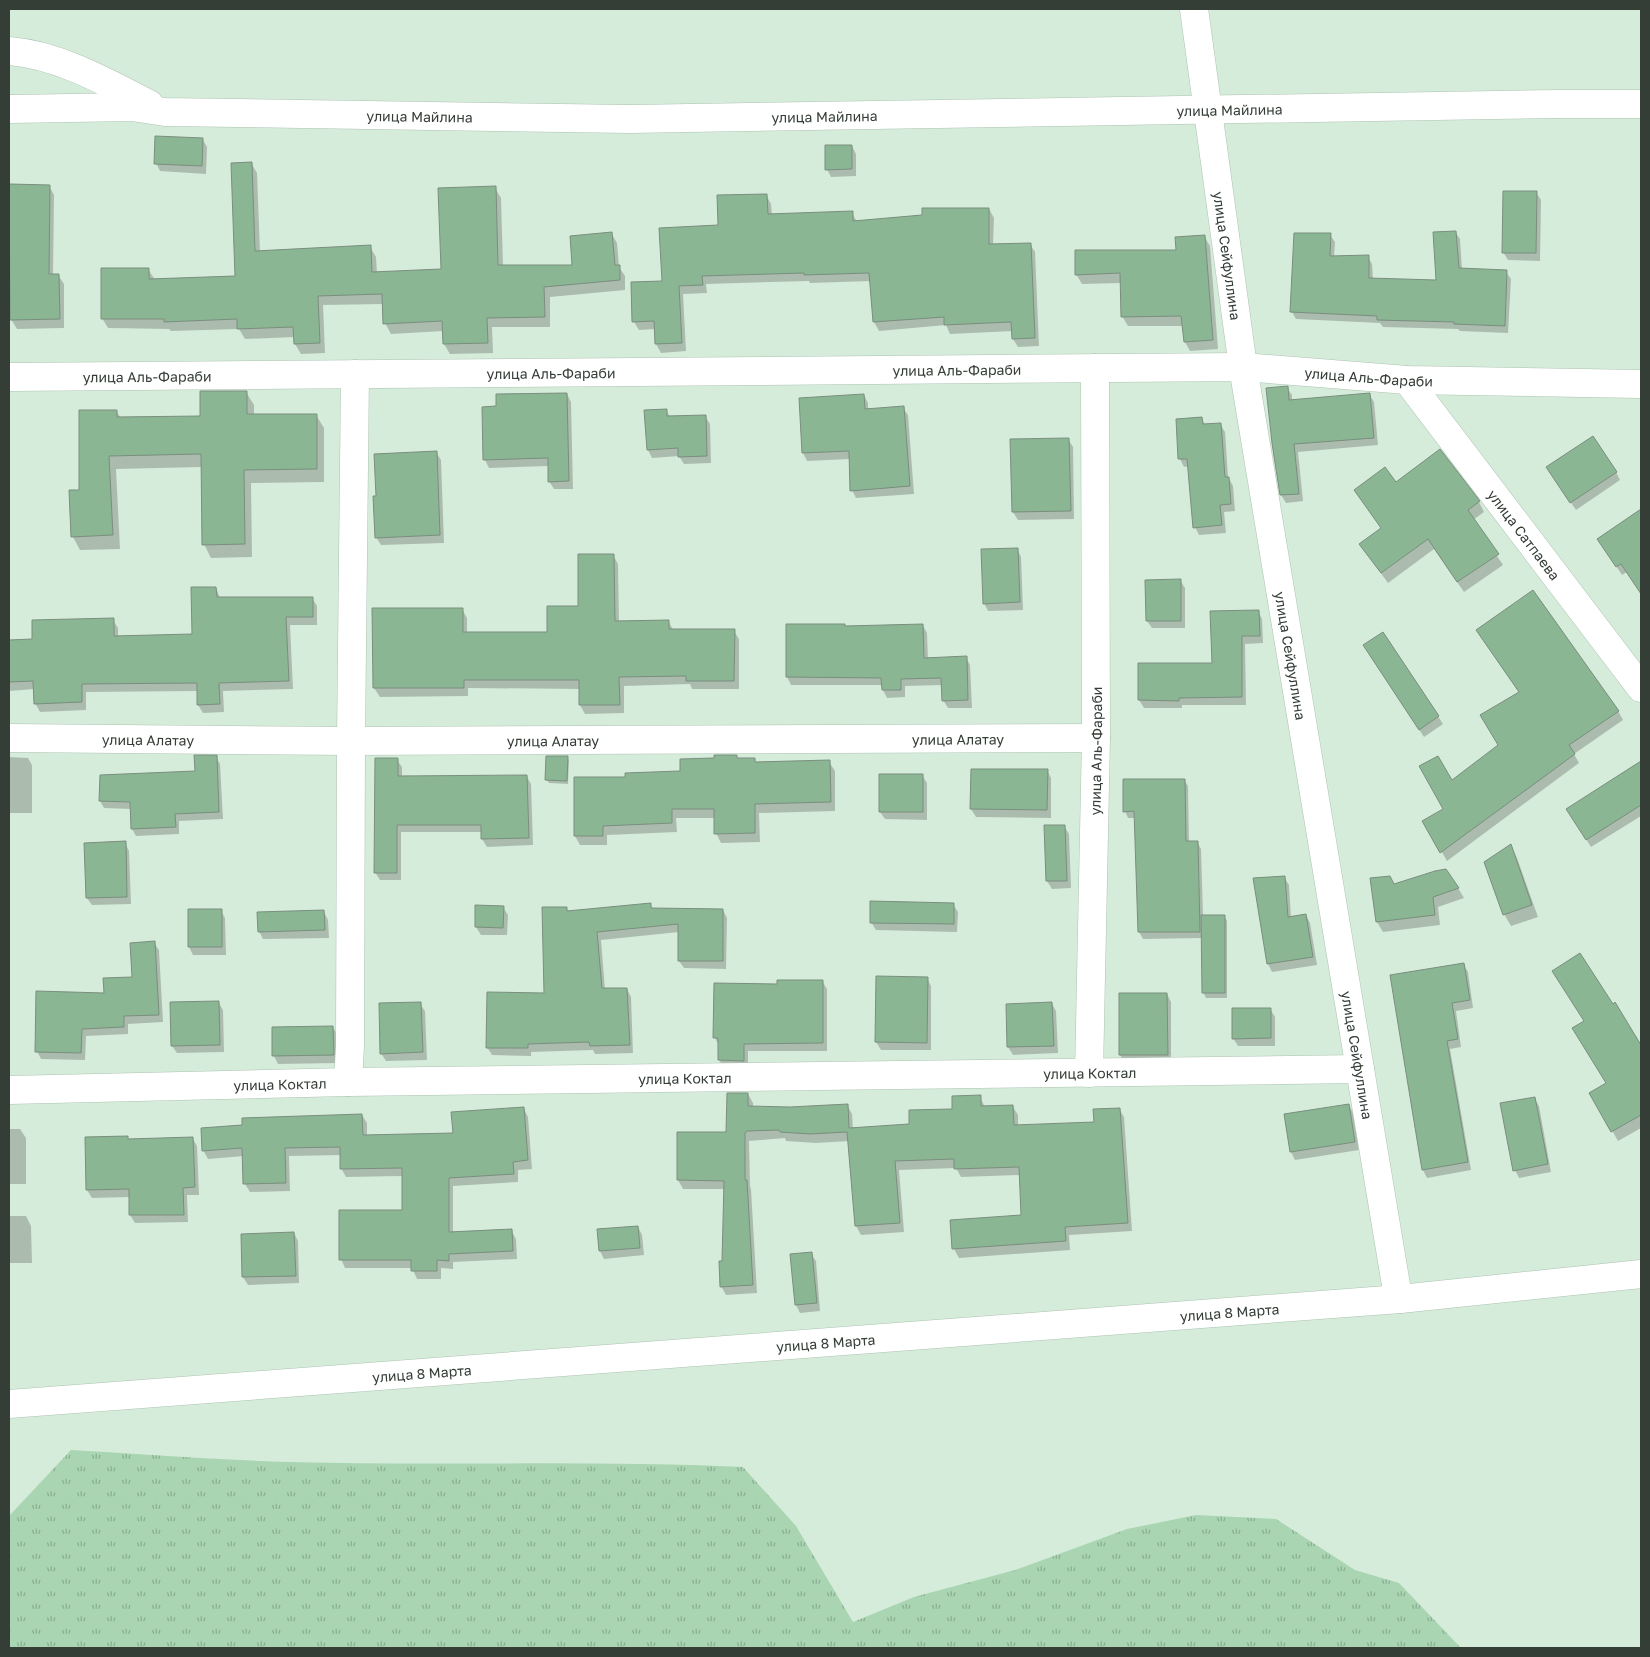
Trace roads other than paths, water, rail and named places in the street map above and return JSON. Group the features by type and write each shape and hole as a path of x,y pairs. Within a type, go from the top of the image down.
{"street":[{"name":"улица Сейфуллина","path":"1194,9 1243,367 1397,1291 1400,1299"},
{"path":"9,52 52,60 94,77 165,112"},
{"name":"улица Майлина","path":"9,109 132,107 165,112 630,119 1641,104"},
{"name":"улица Аль-Фараби","path":"9,377 1243,367 1407,380 1641,384"},
{"name":"улица Аль-Фараби","path":"1089,1073 1096,738 1095,368"},
{"path":"348,1082 350,1036 355,374"},
{"name":"улица Сатпаева","path":"1407,380 1641,688"},
{"name":"улица Алатау","path":"9,738 351,740 1096,738"},
{"name":"улица Коктал","path":"9,1090 348,1082 1360,1070"},
{"name":"улица 8 Марта","path":"9,1404 1400,1299 1641,1274"}]}
